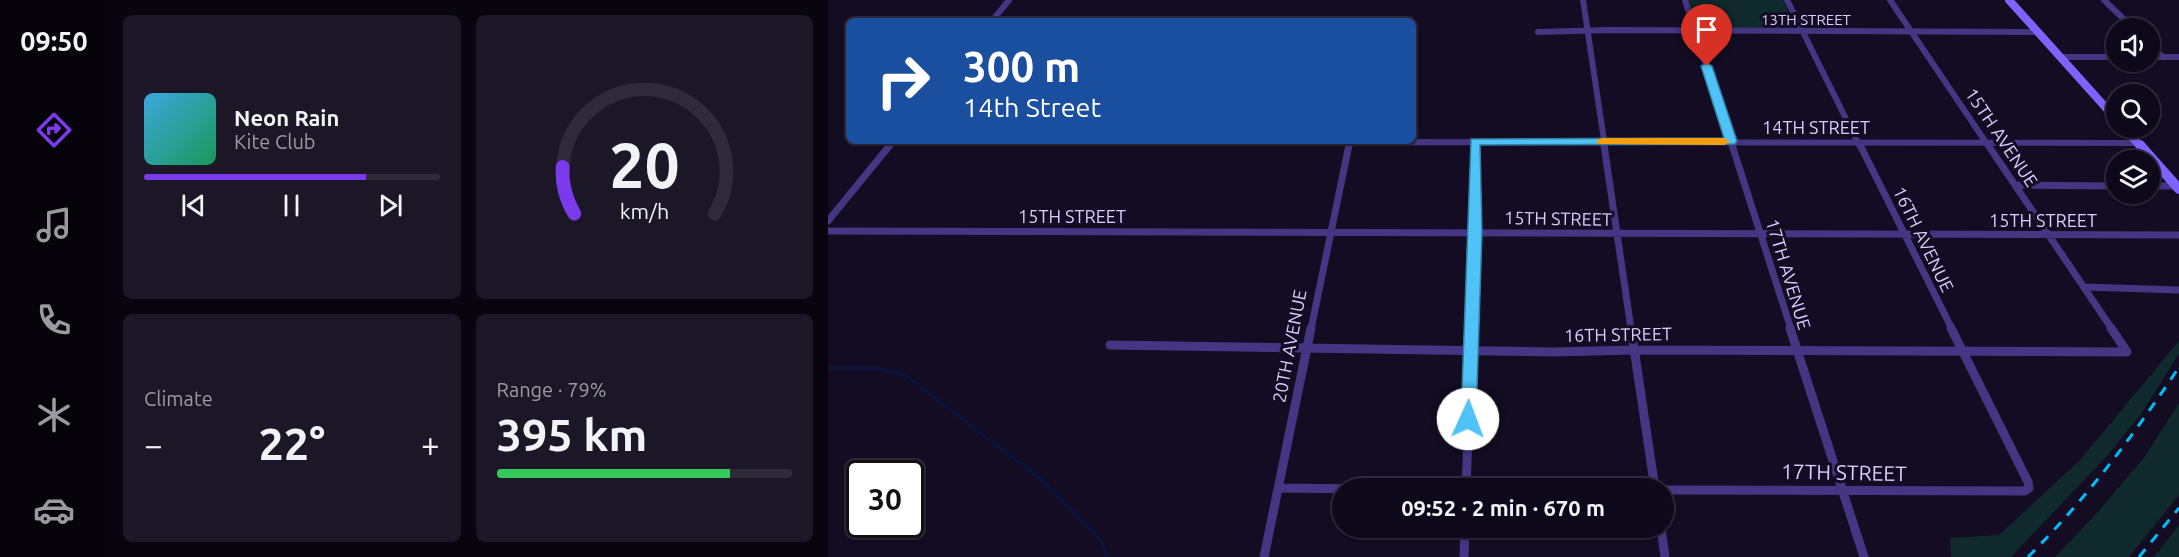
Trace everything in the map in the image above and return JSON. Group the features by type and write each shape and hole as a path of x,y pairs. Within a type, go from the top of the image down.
{"main road":[{"path":"2009,0 2106,108"},
{"path":"2134,138 2178,187"}],"street":[{"path":"994,18 1009,0"},
{"path":"1583,0 1653,478"},
{"name":"17TH AVENUE","path":"1685,0 1863,557"},
{"name":"16TH AVENUE","path":"1787,0 2028,482 2029,488 2025,491"},
{"name":"15TH AVENUE","path":"1890,0 2050,234 2127,352"},
{"path":"2104,0 2123,18"},
{"name":"13TH STREET","path":"1538,32 1588,30 2037,32"},
{"path":"2160,54 2163,57 2179,57"},
{"path":"2060,57 2106,57"},
{"name":"14TH STREET","path":"1416,142 2138,142"},
{"path":"1466,478 1475,232 1475,142"},
{"path":"828,221 892,144"},
{"name":"20TH AVENUE","path":"1264,557 1305,349 1350,144"},
{"path":"2016,185 2106,186"},
{"path":"2160,186 2178,187"},
{"name":"15TH STREET","path":"828,231 2179,235"},
{"path":"2084,287 2179,290"},
{"name":"16TH STREET","path":"1110,345 1554,352 1635,350 2127,352"},
{"path":"1278,488 1332,489"},
{"name":"17TH STREET","path":"1674,490 2025,491"},
{"path":"1464,557 1465,538"},
{"path":"1662,538 1665,557"}],"green space":[{"path":"1688,0 1783,0 1796,28 1699,28 1696,27"},
{"path":"2179,341 2179,354 2141,414 2107,456 2011,557 1951,557 1950,538 1999,535 2080,460"},
{"path":"2179,403 2179,495 2129,557 2055,557 2143,459"},
{"path":"2179,525 2179,557 2154,557"}],"waterway":[{"path":"828,368 874,368 905,375 1043,481 1101,540 1107,557"}],"railway":[{"path":"2028,557 2070,512 2108,466 2179,367"},
{"path":"2139,557 2179,508"}],"slow traffic":[{"path":"1602,141 1724,142"}],"route":[{"path":"1468,419 1475,232 1475,142 1731,141 1707,66"}]}
